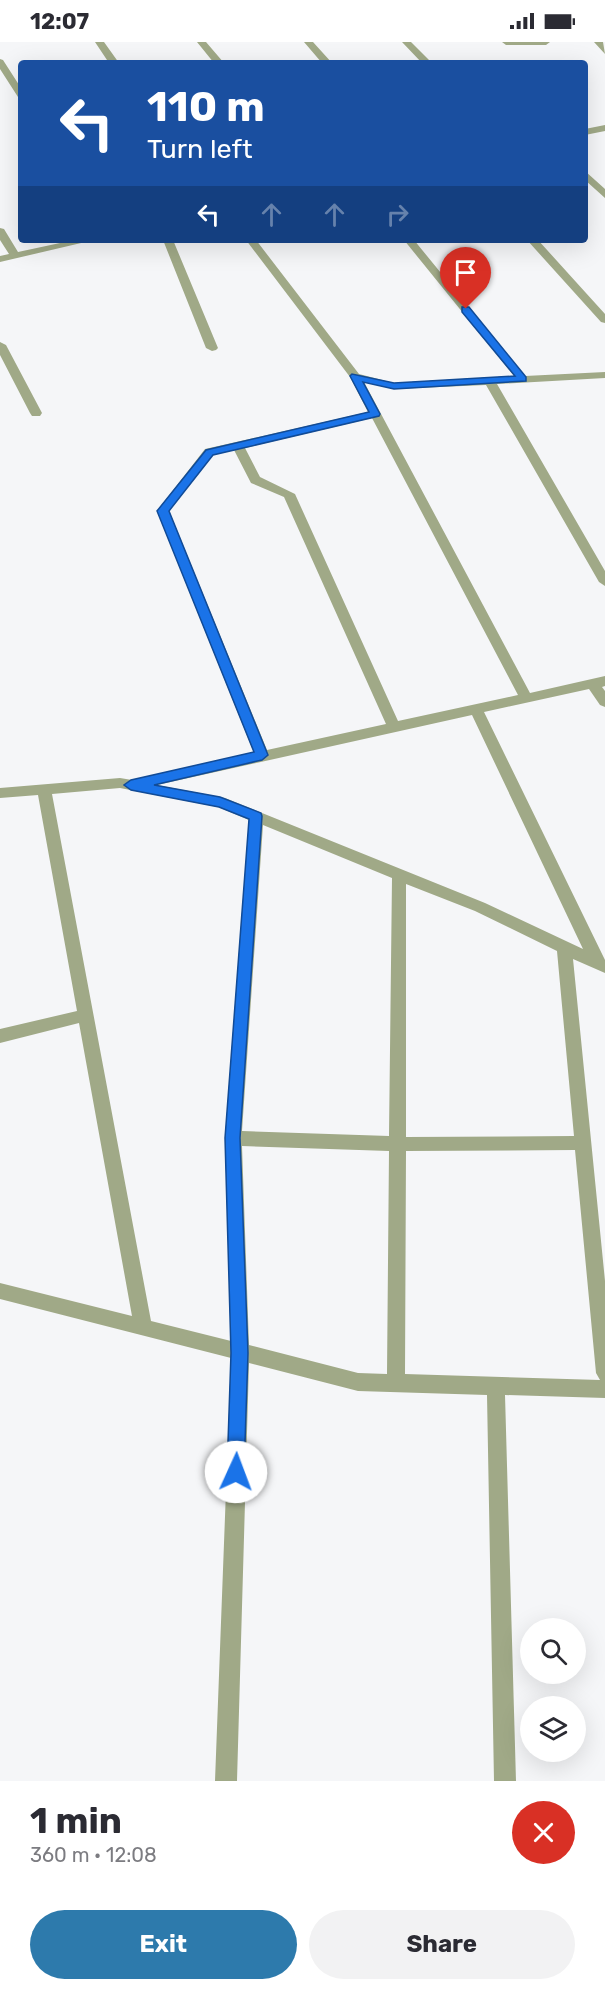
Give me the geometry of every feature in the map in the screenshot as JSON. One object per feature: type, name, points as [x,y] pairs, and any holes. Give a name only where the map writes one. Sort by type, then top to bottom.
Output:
[{"type":"street","points":[[99,42],[112,60]]},
{"type":"street","points":[[201,42],[216,60]]},
{"type":"street","points":[[308,42],[324,60]]},
{"type":"street","points":[[406,42],[424,60]]},
{"type":"street","points":[[506,42],[546,42]]},
{"type":"street","points":[[597,42],[605,51]]},
{"type":"street","points":[[0,62],[18,90]]},
{"type":"street","points":[[588,131],[605,128]]},
{"type":"street","points":[[588,177],[605,195]]},
{"type":"street","points":[[0,231],[15,256]]},
{"type":"street","points":[[0,259],[75,243]]},
{"type":"street","points":[[169,243],[212,348]]},
{"type":"street","points":[[253,243],[355,376],[526,698]]},
{"type":"street","points":[[411,243],[522,379]]},
{"type":"street","points":[[535,243],[605,320]]},
{"type":"street","points":[[0,345],[36,413]]},
{"type":"street","points":[[355,376],[394,386],[605,375]]},
{"type":"street","points":[[490,381],[605,582]]},
{"type":"street","points":[[262,755],[163,511],[209,452],[375,414]]},
{"type":"street","points":[[238,446],[255,480],[289,494],[394,727]]},
{"type":"street","points":[[0,793],[131,785],[599,683],[605,702]]},
{"type":"street","points":[[476,709],[600,964]]},
{"type":"street","points":[[131,785],[220,802],[480,907],[600,964]]},
{"type":"street","points":[[44,789],[143,1326]]},
{"type":"street","points":[[226,1781],[240,1353],[232,1138],[256,816]]},
{"type":"street","points":[[396,1383],[399,875]]},
{"type":"street","points":[[564,946],[605,1373]]},
{"type":"street","points":[[0,1036],[86,1015]]},
{"type":"street","points":[[232,1138],[397,1144],[583,1143]]},
{"type":"street","points":[[0,1291],[358,1382],[605,1389]]},
{"type":"street","points":[[496,1386],[505,1781]]},
{"type":"route","points":[[236,1472],[240,1353],[232,1138],[256,816],[220,802],[131,785],[262,755],[163,511],[209,452],[375,414],[355,376],[394,386],[522,379],[466,309]]}]
